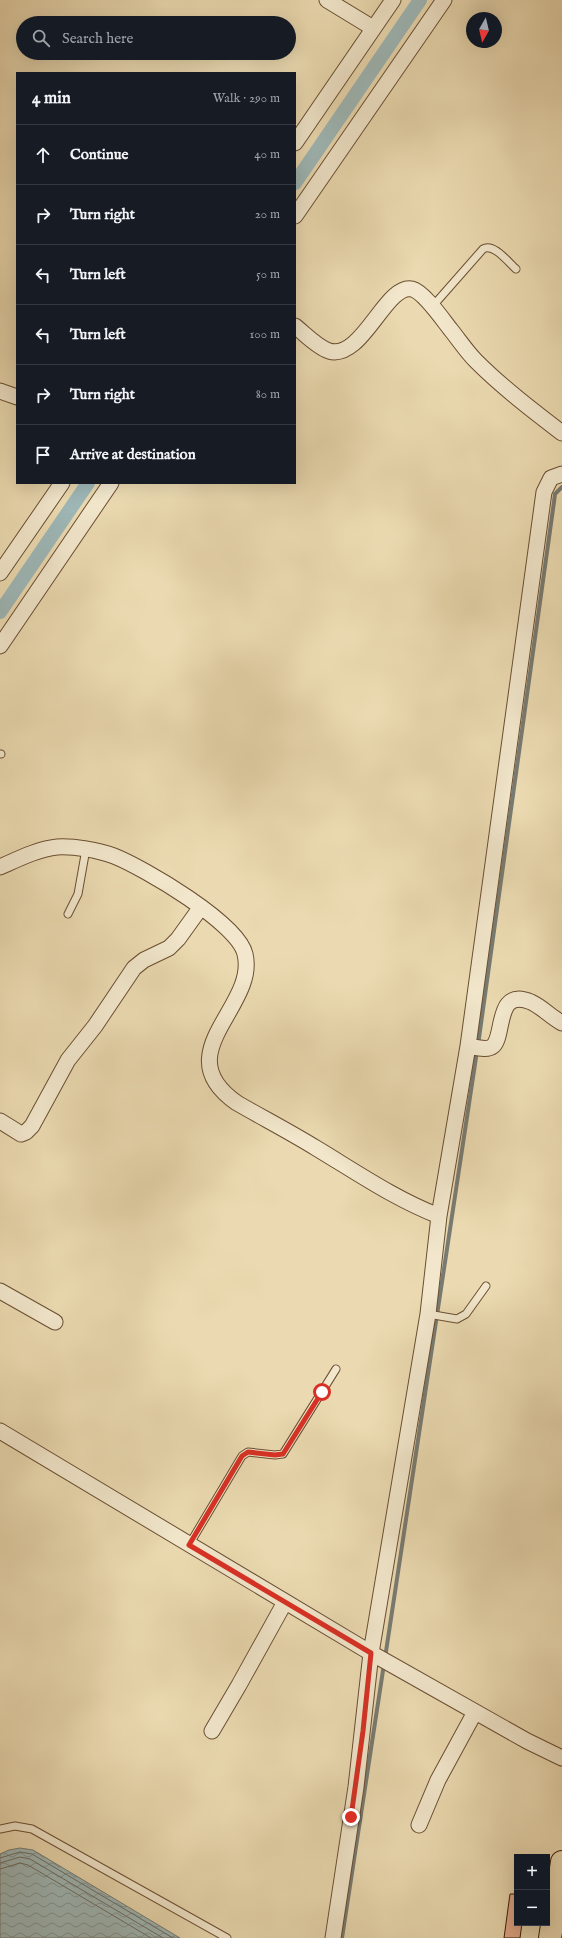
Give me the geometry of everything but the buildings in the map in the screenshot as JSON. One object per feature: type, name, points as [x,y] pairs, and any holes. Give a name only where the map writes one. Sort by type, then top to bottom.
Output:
[{"type":"main road","points":[[550,1938],[562,1867]]},
{"type":"street","points":[[327,0],[374,28]]},
{"type":"street","points":[[296,142],[393,0]]},
{"type":"street","points":[[296,215],[444,0]]},
{"type":"street","points":[[296,327],[323,347],[338,352],[345,350],[356,342],[401,290],[413,289],[432,307],[475,360],[523,403],[562,432]]},
{"type":"street","points":[[0,391],[16,397]]},
{"type":"street","points":[[333,1938],[356,1787],[381,1659],[430,1315],[439,1216],[476,1047],[544,492],[550,478],[562,474]]},
{"type":"street","points":[[0,573],[61,484]]},
{"type":"street","points":[[0,646],[110,484]]},
{"type":"street","points":[[0,867],[32,854],[58,847],[86,849],[113,856],[143,870],[201,907],[226,927],[240,941],[246,955],[242,985],[214,1040],[210,1054],[210,1069],[214,1082],[224,1094],[237,1103],[316,1148],[380,1187],[422,1209],[439,1216]]},
{"type":"street","points":[[0,1121],[21,1134],[26,1132],[32,1126],[68,1060],[83,1039],[95,1026],[134,968],[144,960],[169,948],[178,939],[201,907]]},
{"type":"street","points":[[476,1047],[492,1047],[495,1043],[503,1013],[507,1006],[513,1001],[525,1000],[532,1002],[562,1023]]},
{"type":"street","points":[[0,1291],[55,1322]]},
{"type":"street","points":[[0,1431],[381,1659],[527,1741],[562,1758]]},
{"type":"street","points":[[212,1731],[285,1602]]},
{"type":"street","points":[[419,1825],[438,1780],[475,1712]]},
{"type":"lane","points":[[432,307],[483,249],[487,247],[493,248],[516,269]]},
{"type":"lane","points":[[68,914],[78,894],[86,849]]},
{"type":"lane","points":[[430,1315],[458,1319],[466,1314],[486,1286]]},
{"type":"lane","points":[[189,1545],[242,1456],[248,1452],[275,1455],[283,1454],[336,1369]]},
{"type":"lane","points":[[0,1829],[15,1826],[32,1829],[227,1938]]},
{"type":"water","points":[[20,1848],[33,1850],[180,1938],[0,1938],[0,1854],[9,1850]]},
{"type":"waterway","points":[[296,182],[420,0]]},
{"type":"waterway","points":[[0,612],[87,484]]},
{"type":"waterway","points":[[478,1045],[555,494],[562,487]]},
{"type":"waterway","points":[[385,1658],[477,1051]]},
{"type":"waterway","points":[[342,1938],[384,1664]]},
{"type":"route","points":[[322,1392],[283,1454],[275,1455],[248,1452],[242,1456],[189,1545],[371,1653],[363,1731],[351,1817]]}]
